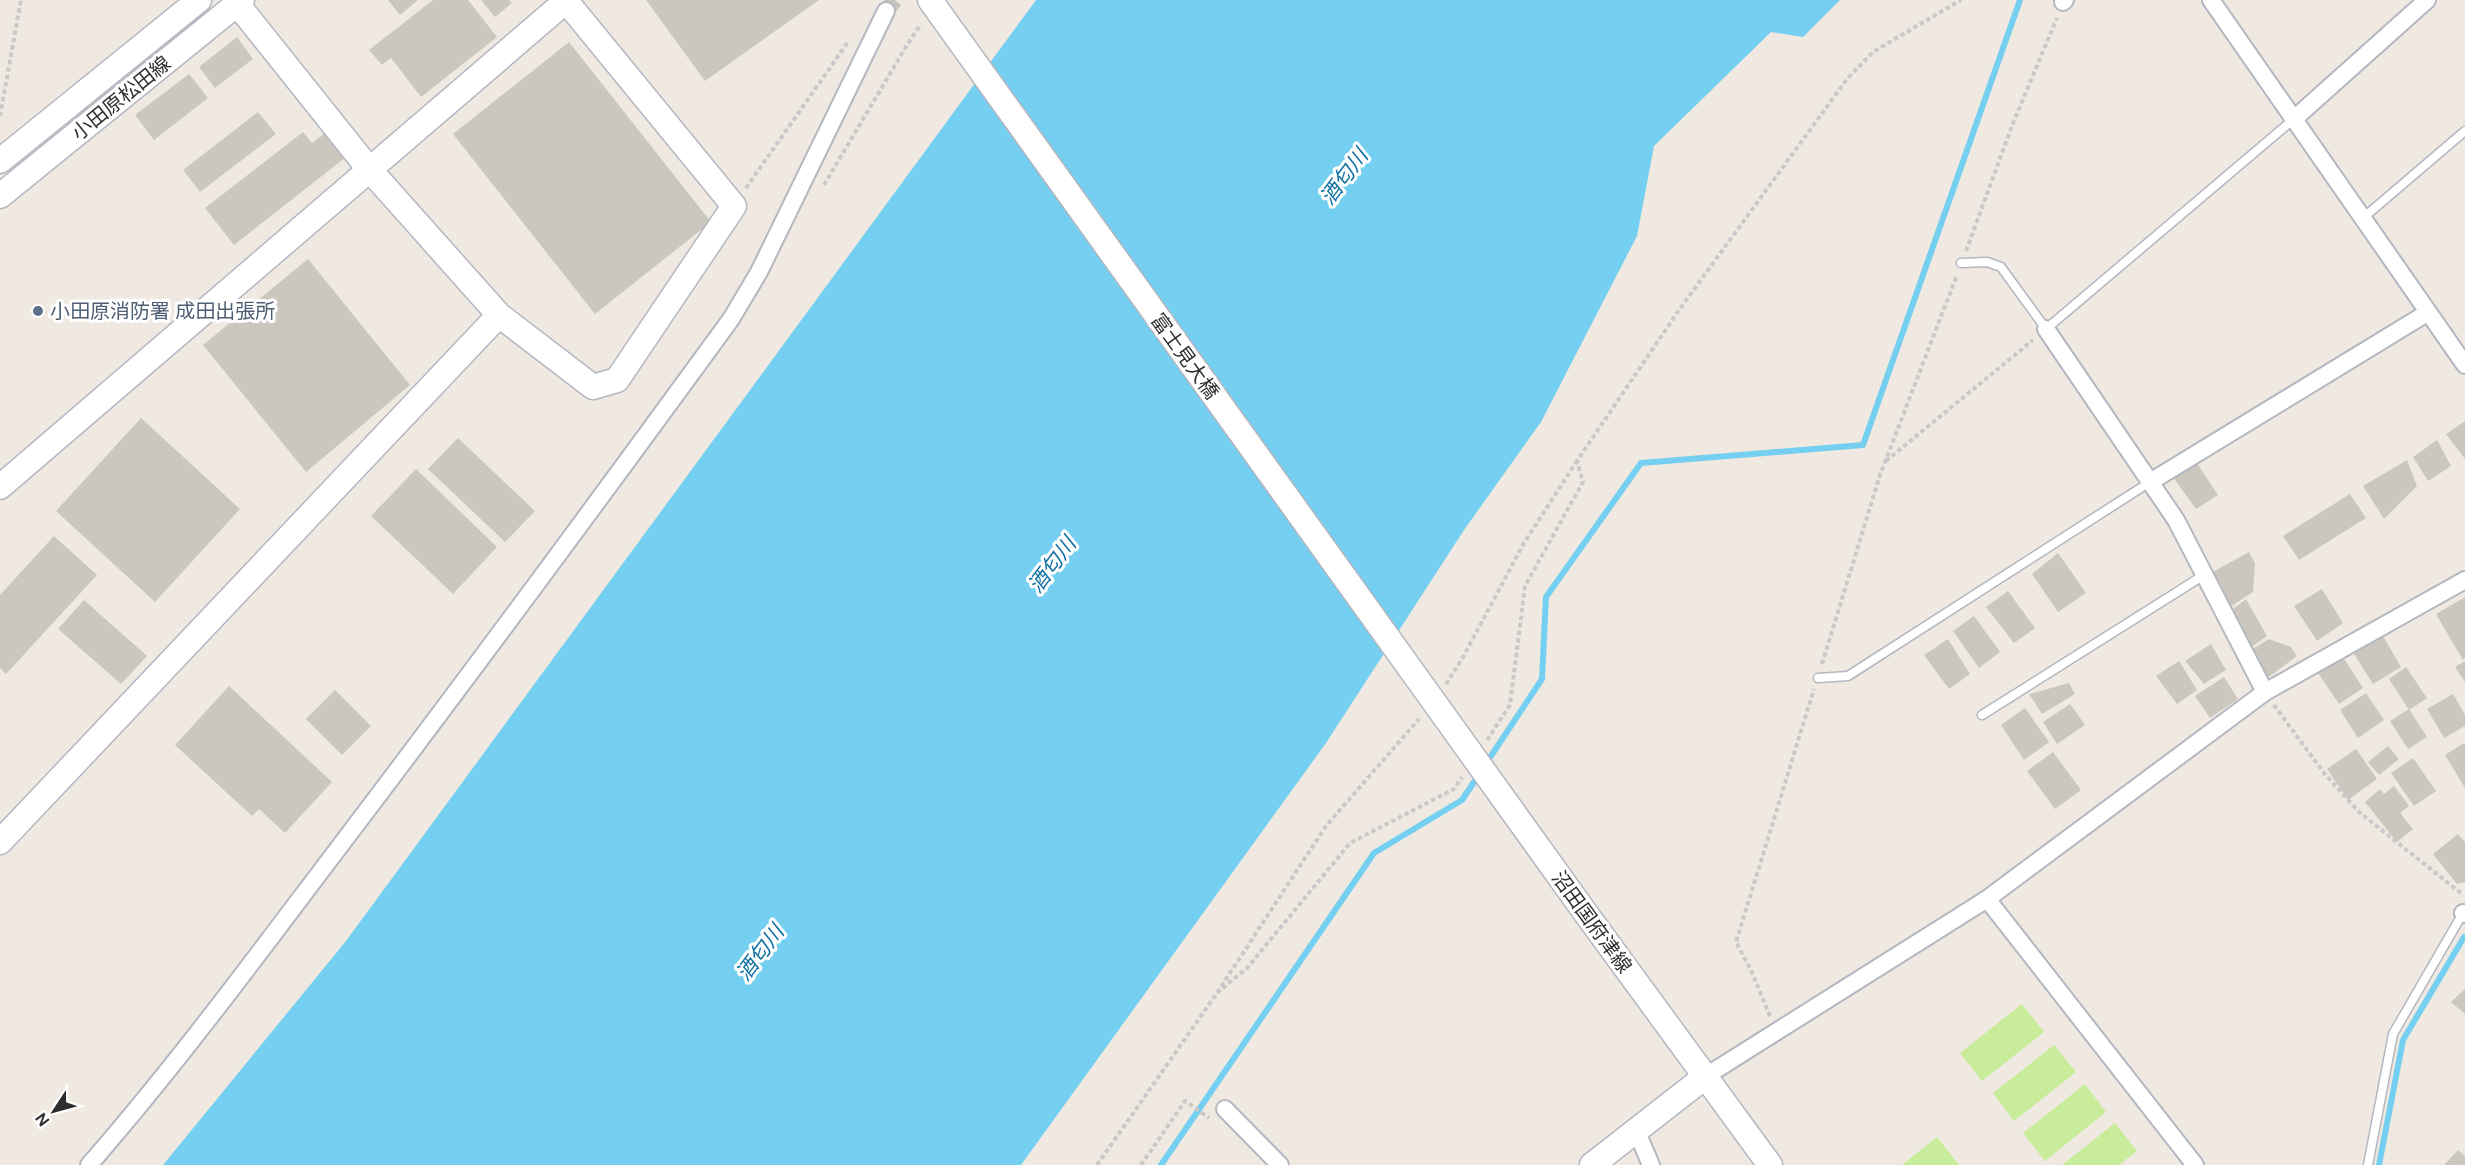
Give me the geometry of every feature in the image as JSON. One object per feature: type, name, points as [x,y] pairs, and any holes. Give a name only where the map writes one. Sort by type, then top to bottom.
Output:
[{"type":"street","name":"小田原松田線","points":[[0,161],[199,0]]},
{"type":"street","points":[[2211,0],[2465,365]]},
{"type":"street","name":"小田原松田線","points":[[0,196],[238,1]]},
{"type":"street","points":[[0,487],[369,169],[566,1],[734,206],[617,380],[592,387],[499,315],[369,169],[238,1]]},
{"type":"street","name":"富士見大橋","points":[[929,3],[1416,677]]},
{"type":"street","points":[[2294,119],[2415,4]]},
{"type":"street","points":[[89,1165],[129,1119],[516,614],[731,319],[759,272],[886,11]]},
{"type":"street","points":[[2150,482],[2427,313]]},
{"type":"street","points":[[0,842],[499,315]]},
{"type":"street","points":[[2046,329],[2176,520],[2265,692]]},
{"type":"street","points":[[1592,1165],[1706,1076],[1987,899],[2265,692],[2465,580]]},
{"type":"street","name":"沼田国府津線","points":[[1416,677],[1770,1165]]},
{"type":"street","points":[[1987,899],[2196,1165]]},
{"type":"street","points":[[1225,1109],[1280,1165]]},
{"type":"street","points":[[1636,1130],[1651,1165]]},
{"type":"lane","points":[[1961,263],[1987,262],[2001,267],[2046,329],[2294,119]]},
{"type":"lane","points":[[2362,218],[2465,131]]},
{"type":"lane","points":[[1818,678],[1848,676],[2150,482]]},
{"type":"lane","points":[[1982,715],[2205,575]]},
{"type":"lane","points":[[2368,1165],[2394,1034],[2464,908]]},
{"type":"path","points":[[0,116],[21,0]]},
{"type":"path","points":[[1097,1165],[1217,993],[1326,826],[1434,702],[1462,659],[1524,543],[1577,461],[1679,310],[1846,79],[1873,52],[1961,0]]},
{"type":"path","points":[[1776,1030],[1751,970],[1736,942],[1886,461],[2013,123],[2064,1]]},
{"type":"path","points":[[823,186],[907,45],[929,3]]},
{"type":"path","points":[[734,206],[855,32]]},
{"type":"path","points":[[1886,461],[2046,329]]},
{"type":"path","points":[[1217,993],[1248,967],[1350,843],[1454,789],[1474,755],[1510,705],[1526,586],[1583,482],[1577,461]]},
{"type":"path","points":[[2265,692],[2324,773],[2359,812],[2464,908]]},
{"type":"path","points":[[1141,1165],[1185,1101],[1212,1120]]},
{"type":"green space","points":[[2022,1004],[2044,1032],[1982,1081],[1960,1053]]},
{"type":"green space","points":[[2054,1045],[2076,1072],[2014,1121],[1993,1093]]},
{"type":"green space","points":[[2085,1084],[2106,1112],[2045,1161],[2023,1133]]},
{"type":"green space","points":[[2115,1123],[2137,1151],[2119,1165],[2062,1165]]},
{"type":"green space","points":[[1937,1137],[1959,1165],[1902,1165]]},
{"type":"water","name":"酒匂川","points":[[1036,0],[1840,0],[1803,37],[1771,32],[1654,146],[1637,236],[1541,422],[1464,530],[1326,743],[1021,1165],[163,1165],[346,941]]},
{"type":"building","points":[[388,0],[418,0],[400,15]]},
{"type":"building","points":[[433,0],[468,0],[497,37],[421,97],[391,58],[382,65],[369,50]]},
{"type":"building","points":[[481,0],[509,0],[512,3],[495,17]]},
{"type":"building","points":[[646,0],[819,0],[705,81]]},
{"type":"building","points":[[237,37],[253,59],[215,88],[199,67]]},
{"type":"building","points":[[569,42],[711,222],[595,314],[453,134]]},
{"type":"building","points":[[189,74],[208,98],[154,140],[135,115]]},
{"type":"building","points":[[258,112],[276,134],[200,192],[183,170]]},
{"type":"building","points":[[303,132],[312,143],[326,132],[346,157],[234,245],[205,208]]},
{"type":"building","points":[[308,259],[410,385],[306,472],[203,345]]},
{"type":"building","points":[[141,418],[240,509],[155,602],[56,511]]},
{"type":"building","points":[[2465,421],[2465,459],[2446,434]]},
{"type":"building","points":[[458,438],[535,511],[505,542],[428,469]]},
{"type":"building","points":[[2437,440],[2451,466],[2428,481],[2413,457]]},
{"type":"building","points":[[2193,457],[2218,495],[2196,509],[2170,473]]},
{"type":"building","points":[[2407,460],[2417,486],[2384,519],[2363,486]]},
{"type":"building","points":[[416,469],[497,547],[453,594],[371,516]]},
{"type":"building","points":[[2350,494],[2366,518],[2299,560],[2283,536]]},
{"type":"building","points":[[54,536],[97,575],[6,674],[0,668],[0,595]]},
{"type":"building","points":[[2249,552],[2255,563],[2253,592],[2230,607],[2211,573]]},
{"type":"building","points":[[2058,553],[2086,593],[2058,612],[2032,574]]},
{"type":"building","points":[[2322,589],[2343,623],[2317,641],[2294,606]]},
{"type":"building","points":[[2008,591],[2035,628],[2014,643],[1986,607]]},
{"type":"building","points":[[2465,597],[2465,658],[2463,660],[2436,614]]},
{"type":"building","points":[[2246,599],[2267,636],[2250,648],[2228,613]]},
{"type":"building","points":[[84,600],[147,656],[121,684],[58,629]]},
{"type":"building","points":[[1974,616],[2000,652],[1979,668],[1953,631]]},
{"type":"building","points":[[2383,636],[2401,667],[2373,684],[2354,654]]},
{"type":"building","points":[[1948,639],[1970,674],[1949,689],[1924,655]]},
{"type":"building","points":[[2269,639],[2291,647],[2297,656],[2266,679],[2248,652]]},
{"type":"building","points":[[2211,644],[2226,670],[2204,684],[2185,661]]},
{"type":"building","points":[[2341,654],[2363,688],[2339,704],[2316,670]]},
{"type":"building","points":[[2179,661],[2197,690],[2177,704],[2156,676]]},
{"type":"building","points":[[2465,661],[2465,682],[2455,667]]},
{"type":"building","points":[[2406,667],[2427,698],[2409,710],[2389,679]]},
{"type":"building","points":[[2224,677],[2238,699],[2210,718],[2195,696]]},
{"type":"building","points":[[2069,683],[2075,694],[2042,714],[2029,694]]},
{"type":"building","points":[[229,686],[332,782],[285,833],[259,809],[252,816],[175,745]]},
{"type":"building","points":[[335,690],[371,726],[342,755],[306,719]]},
{"type":"building","points":[[2366,693],[2384,720],[2358,738],[2340,710]]},
{"type":"building","points":[[2453,694],[2465,715],[2465,726],[2444,738],[2427,709]]},
{"type":"building","points":[[2070,704],[2085,725],[2057,744],[2043,722]]},
{"type":"building","points":[[2025,708],[2049,742],[2024,760],[2001,725]]},
{"type":"building","points":[[2409,709],[2427,737],[2408,749],[2390,721]]},
{"type":"building","points":[[2465,744],[2465,788],[2445,755]]},
{"type":"building","points":[[2388,746],[2399,759],[2379,775],[2368,762]]},
{"type":"building","points":[[2356,749],[2377,779],[2348,800],[2327,769]]},
{"type":"building","points":[[2053,752],[2081,790],[2055,809],[2027,771]]},
{"type":"building","points":[[2413,758],[2436,791],[2414,806],[2391,773]]},
{"type":"building","points":[[2394,786],[2409,806],[2400,813],[2413,829],[2397,842],[2365,802],[2380,789],[2384,794]]},
{"type":"building","points":[[2458,834],[2465,842],[2465,882],[2457,884],[2433,854]]},
{"type":"building","points":[[2465,989],[2465,1014],[2451,1002]]},
{"type":"building","points":[[2458,1150],[2465,1156],[2465,1165],[2444,1165]]},
{"type":"waterway","points":[[1485,765],[1542,679],[1546,597],[1641,463],[1863,445],[2020,0]]},
{"type":"waterway","points":[[1161,1165],[1374,853],[1462,800],[1480,773]]},
{"type":"waterway","points":[[2379,1165],[2403,1040],[2464,937]]},
{"type":"tunnel","points":[[886,11],[895,0]]},
{"type":"place","name":"小田原消防署 成田出張所","points":[[38,311]]}]
